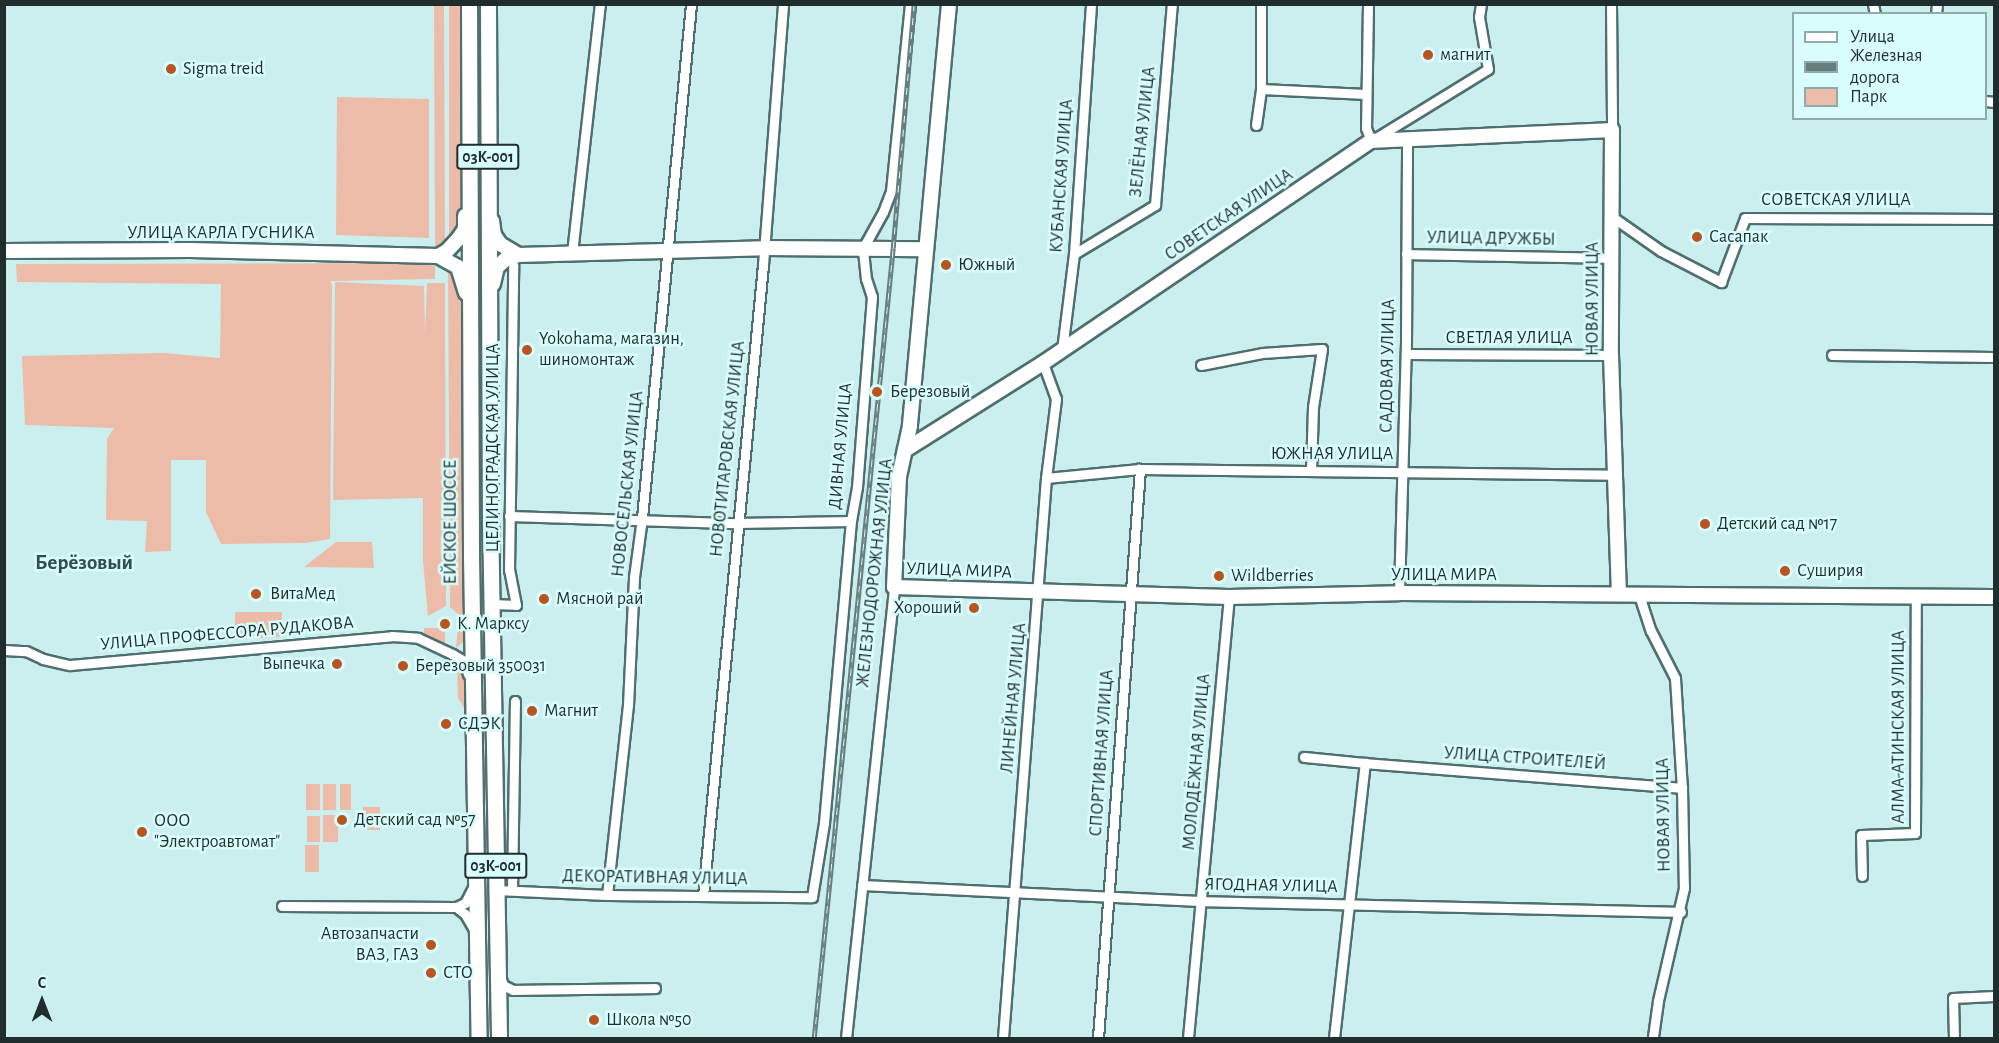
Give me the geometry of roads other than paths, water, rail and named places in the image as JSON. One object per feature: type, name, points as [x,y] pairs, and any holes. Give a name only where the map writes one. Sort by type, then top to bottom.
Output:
[{"type":"main road","name":"ЕЙСКОЕ ШОССЕ","points":[[469,4],[472,617],[479,1038]]},
{"type":"main road","name":"03К-001","points":[[488,4],[492,693],[504,890],[498,975],[499,1038]]},
{"type":"street","points":[[572,253],[600,4]]},
{"type":"street","name":"НОВОСЕЛЬСКАЯ УЛИЦА","points":[[607,895],[628,705],[634,577],[642,518],[691,4]]},
{"type":"street","name":"НОВОТИТАРОВСКАЯ УЛИЦА","points":[[703,896],[736,522],[764,248],[783,4]]},
{"type":"street","points":[[863,248],[883,212],[891,191],[910,4]]},
{"type":"street","name":"ЖЕЛЕЗНОДОРОЖНАЯ УЛИЦА","points":[[846,1038],[894,588],[899,477],[910,426],[949,4]]},
{"type":"street","name":"КУБАНСКАЯ УЛИЦА","points":[[1062,350],[1074,254],[1091,4]]},
{"type":"street","name":"ЗЕЛЁНАЯ УЛИЦА","points":[[1074,254],[1155,205],[1172,4]]},
{"type":"street","points":[[1256,125],[1261,89],[1261,4]]},
{"type":"street","points":[[1368,4],[1366,128],[1371,141]]},
{"type":"street","points":[[1371,141],[1488,69],[1479,17],[1480,4]]},
{"type":"street","name":"НОВАЯ УЛИЦА","points":[[1611,4],[1611,354],[1617,475],[1619,594]]},
{"type":"street","points":[[1261,89],[1366,94]]},
{"type":"street","points":[[1371,141],[1612,130]]},
{"type":"street","name":"САДОВАЯ УЛИЦА","points":[[1399,593],[1406,354],[1407,139]]},
{"type":"street","name":"СОВЕТСКАЯ УЛИЦА","points":[[905,450],[1043,363],[1371,141]]},
{"type":"street","points":[[469,184],[465,189],[465,229],[454,245],[438,256],[458,267],[469,299]]},
{"type":"street","points":[[489,216],[492,219],[494,235],[515,260]]},
{"type":"street","name":"СОВЕТСКАЯ УЛИЦА","points":[[1611,216],[1661,251],[1721,282],[1745,218],[1995,219]]},
{"type":"street","points":[[489,310],[492,305],[493,275],[497,267],[506,259],[515,260],[572,253],[764,248],[926,249]]},
{"type":"street","name":"ДИВНАЯ УЛИЦА","points":[[812,897],[824,823],[851,521],[857,488],[872,297],[866,279],[863,248]]},
{"type":"street","name":"УЛИЦА КАРЛА ГУСНИКА","points":[[4,250],[266,251],[438,256]]},
{"type":"street","name":"УЛИЦА ДРУЖБЫ","points":[[1406,254],[1612,258]]},
{"type":"street","name":"ЦЕЛИНОГРАДСКАЯ УЛИЦА","points":[[491,604],[516,605],[509,570],[515,260]]},
{"type":"street","points":[[1201,365],[1262,353],[1322,349],[1313,407],[1311,471]]},
{"type":"street","name":"СВЕТЛАЯ УЛИЦА","points":[[1406,354],[1611,354]]},
{"type":"street","points":[[1832,356],[1995,357]]},
{"type":"street","name":"ЛИНЕЙНАЯ УЛИЦА","points":[[1003,1038],[1013,893],[1040,592],[1046,478],[1056,399],[1043,363]]},
{"type":"street","name":"ЮЖНАЯ УЛИЦА","points":[[1046,478],[1140,470],[1402,470],[1617,475]]},
{"type":"street","name":"СПОРТИВНАЯ УЛИЦА","points":[[1098,1038],[1140,470]]},
{"type":"street","points":[[509,516],[736,522],[851,521]]},
{"type":"street","name":"УЛИЦА МИРА","points":[[894,588],[1229,597],[1399,593],[1995,597]]},
{"type":"street","name":"НОВАЯ УЛИЦА","points":[[1639,595],[1651,631],[1675,678],[1682,788],[1684,888],[1658,1001],[1653,1038]]},
{"type":"street","name":"МОЛОДЁЖНАЯ УЛИЦА","points":[[1188,1038],[1229,597]]},
{"type":"street","name":"АЛМА-АТИНСКАЯ УЛИЦА","points":[[1862,876],[1861,835],[1916,833],[1916,598]]},
{"type":"street","points":[[472,617],[467,624],[467,645],[452,654],[468,666],[468,679],[473,682]]},
{"type":"street","name":"УЛИЦА ПРОФЕССОРА РУДАКОВА","points":[[4,650],[26,651],[43,659],[70,665],[392,636],[418,638],[452,654]]},
{"type":"street","points":[[504,890],[515,700]]},
{"type":"street","name":"УЛИЦА СТРОИТЕЛЕЙ","points":[[1304,758],[1682,788]]},
{"type":"street","points":[[1334,1038],[1347,903],[1365,763]]},
{"type":"street","points":[[456,908],[471,894],[477,880]]},
{"type":"street","name":"ЯГОДНАЯ УЛИЦА","points":[[862,885],[1200,902],[1347,903],[1680,912]]},
{"type":"street","name":"ДЕКОРАТИВНАЯ УЛИЦА","points":[[504,890],[607,895],[812,897]]},
{"type":"street","points":[[282,906],[456,908],[465,914],[478,938]]},
{"type":"street","points":[[498,975],[503,985],[513,990]]},
{"type":"street","points":[[498,1004],[502,1003],[508,990],[655,988]]},
{"type":"street","points":[[1954,1038],[1953,998],[1995,996]]},
{"type":"railway","points":[[814,1038],[893,248],[914,4]]},
{"type":"place","name":"магнит","points":[[1428,55]]},
{"type":"place","name":"Sigma treid","points":[[171,69]]},
{"type":"place","name":"Сасапак","points":[[1697,237]]},
{"type":"place","name":"Южный","points":[[946,265]]},
{"type":"place","name":"Yokohama, магазин, шиномонтаж","points":[[527,350]]},
{"type":"place","name":"Березовый","points":[[877,392]]},
{"type":"place","name":"Детский сад №17","points":[[1705,524]]},
{"type":"place","name":"Суширия","points":[[1785,571]]},
{"type":"place","name":"Wildberries","points":[[1219,576]]},
{"type":"place","name":"ВитаMед","points":[[256,594]]},
{"type":"place","name":"Мясной рай","points":[[544,599]]},
{"type":"place","name":"Хороший","points":[[974,608]]},
{"type":"place","name":"К. Марксу","points":[[445,624]]},
{"type":"place","name":"Выпечка","points":[[337,664]]},
{"type":"place","name":"Березовый 350031","points":[[403,666]]},
{"type":"place","name":"Магнит","points":[[532,711]]},
{"type":"place","name":"СДЭК","points":[[446,724]]},
{"type":"place","name":"Детский сад №57","points":[[342,820]]},
{"type":"place","name":"ООО \"Электроавтомат\"","points":[[142,832]]},
{"type":"place","name":"Автозапчасти ВАЗ, ГАЗ","points":[[431,945]]},
{"type":"place","name":"СТО","points":[[431,973]]},
{"type":"place","name":"Школа №50","points":[[594,1020]]},
{"type":"district","name":"Берёзовый","points":[[84,563]]}]
